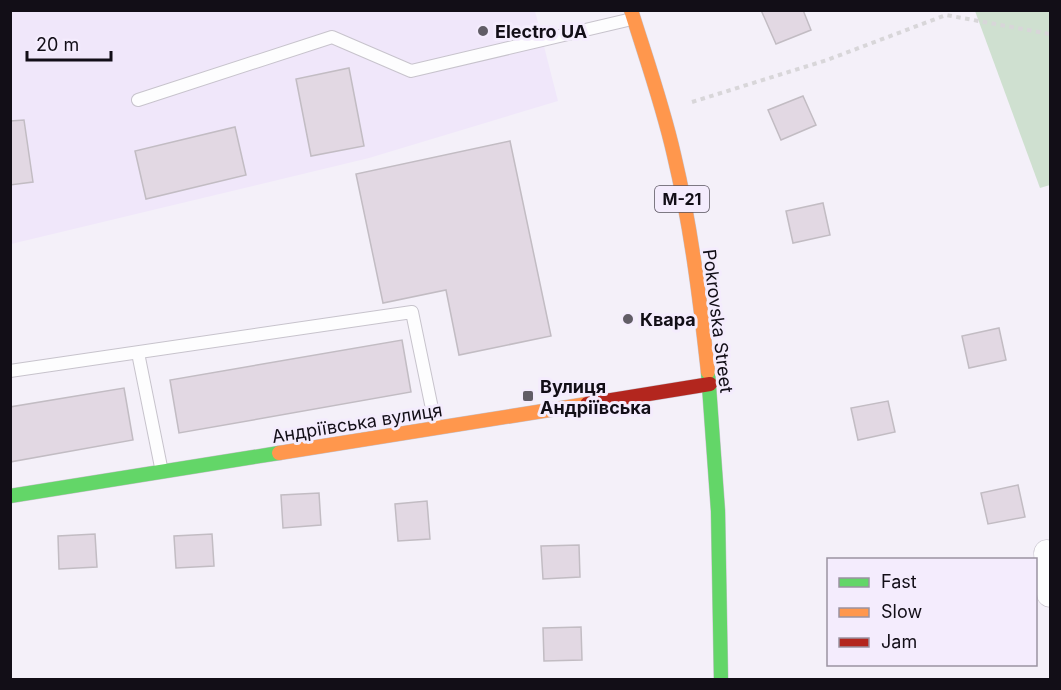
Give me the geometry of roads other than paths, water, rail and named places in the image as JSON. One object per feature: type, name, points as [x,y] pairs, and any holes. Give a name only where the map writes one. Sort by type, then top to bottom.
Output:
[{"type":"main road","name":"Pokrovska Street","points":[[632,14],[672,142],[697,278],[710,384],[721,567],[721,680]]},
{"type":"main road","name":"Андріївська вулиця","points":[[10,496],[710,384]]},
{"type":"street","points":[[1047,553],[1050,594]]},
{"type":"lane","points":[[138,100],[332,37],[411,71],[632,14]]},
{"type":"lane","points":[[10,371],[412,312],[436,429]]},
{"type":"lane","points":[[138,352],[162,472]]},
{"type":"place","name":"Electro UA","points":[[483,31]]},
{"type":"place","name":"Квара","points":[[628,319]]},
{"type":"place","name":"Вулиця Андріївська","points":[[528,396]]}]
